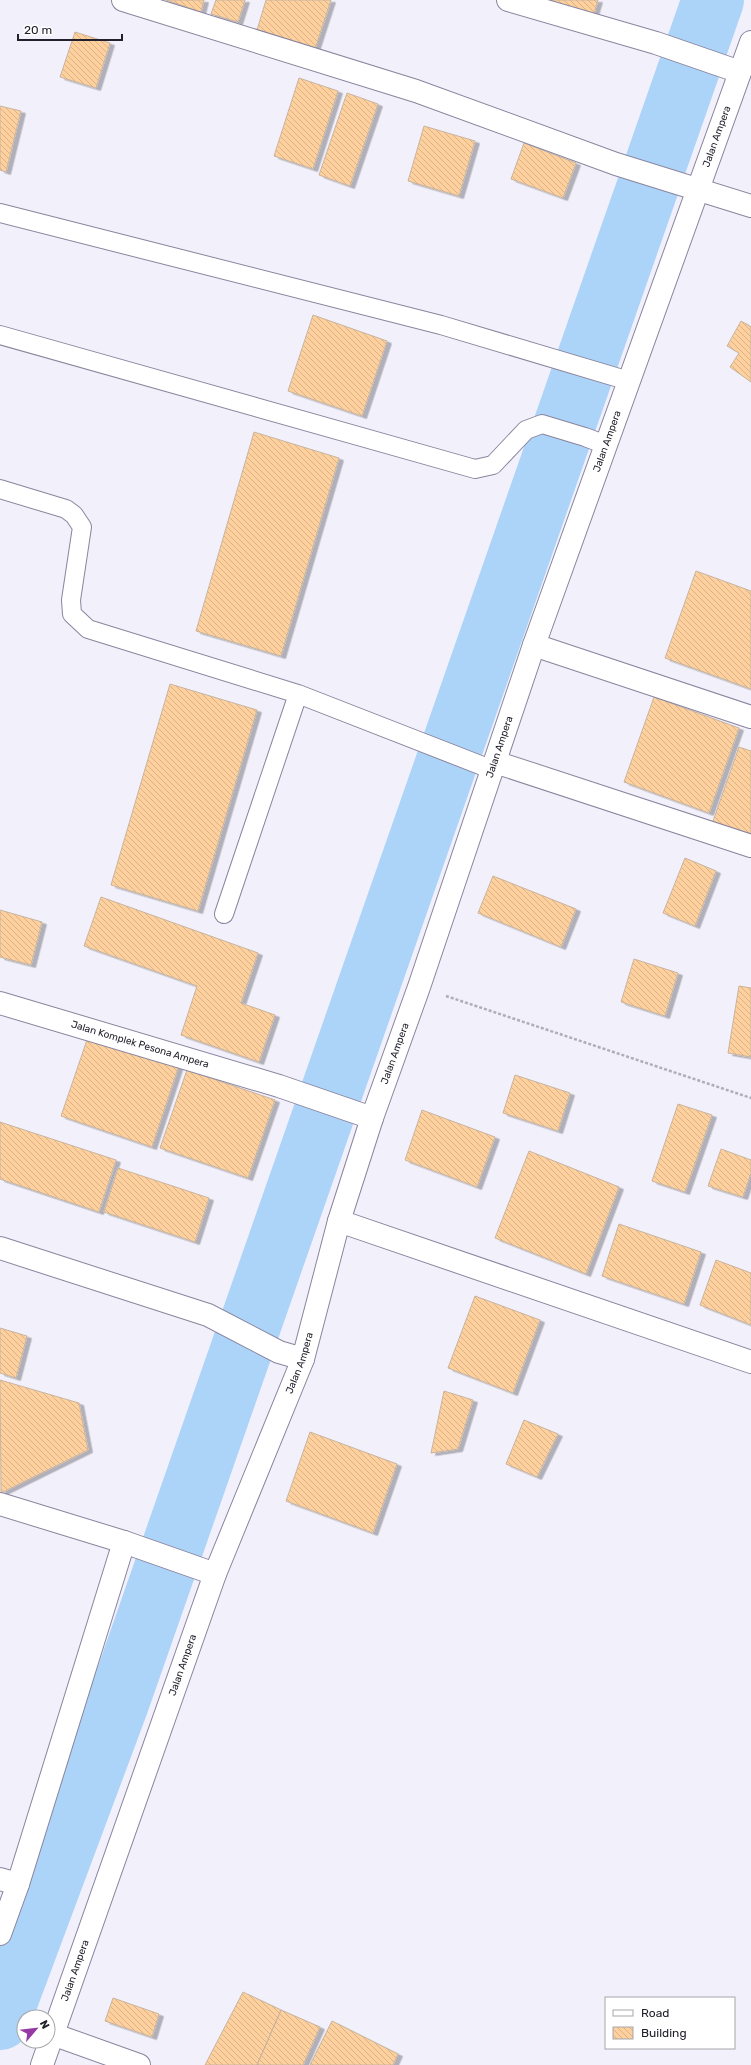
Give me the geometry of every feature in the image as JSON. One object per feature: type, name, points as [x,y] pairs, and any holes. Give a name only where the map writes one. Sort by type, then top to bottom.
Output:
[{"type":"street","points":[[123,0],[416,91],[616,164],[751,206]]},
{"type":"street","points":[[508,0],[656,43],[740,72]]},
{"type":"street","name":"Jalan Ampera","points":[[56,2023],[215,1574],[303,1359],[339,1221],[372,1118],[419,987],[491,766],[606,445],[619,378],[690,186],[740,72],[751,42]]},
{"type":"street","points":[[534,644],[751,717]]},
{"type":"street","points":[[491,766],[751,846]]},
{"type":"street","name":"Jalan Komplek Pesona Ampera","points":[[0,1003],[279,1086],[372,1118]]},
{"type":"street","points":[[339,1221],[751,1362]]},
{"type":"street","points":[[0,1248],[220,1320],[279,1352],[303,1359]]},
{"type":"street","points":[[0,1504],[124,1542],[215,1574]]},
{"type":"street","points":[[0,1934],[9,1882],[124,1542]]},
{"type":"street","points":[[56,2035],[139,2065]]},
{"type":"street","name":"Jalan Ampera","points":[[42,2065],[47,2049]]},
{"type":"lane","points":[[0,213],[441,325],[619,378]]},
{"type":"lane","points":[[0,335],[475,469],[493,465],[526,430],[542,424],[606,445]]},
{"type":"lane","points":[[0,489],[66,510],[74,515],[82,527],[70,600],[72,614],[88,629],[298,694],[491,766]]},
{"type":"lane","points":[[224,914],[298,694]]},
{"type":"path","points":[[419,987],[751,1098]]},
{"type":"building","points":[[166,0],[204,0],[201,12]]},
{"type":"building","points":[[216,0],[245,0],[238,22],[211,14]]},
{"type":"building","points":[[266,0],[331,0],[315,49],[257,30]]},
{"type":"building","points":[[540,0],[598,0],[593,17]]},
{"type":"building","points":[[75,32],[110,43],[96,88],[60,77]]},
{"type":"building","points":[[299,78],[338,91],[313,169],[274,156]]},
{"type":"building","points":[[347,93],[378,104],[350,186],[319,175]]},
{"type":"building","points":[[0,106],[21,111],[6,172],[0,170]]},
{"type":"building","points":[[424,126],[475,141],[459,196],[408,181]]},
{"type":"building","points":[[524,143],[576,163],[563,198],[511,179]]},
{"type":"building","points":[[313,315],[387,341],[362,416],[288,391]]},
{"type":"building","points":[[741,321],[751,327],[751,382],[730,367],[739,353],[727,346]]},
{"type":"building","points":[[254,432],[339,458],[281,656],[196,631]]},
{"type":"building","points":[[696,571],[751,591],[751,689],[665,658]]},
{"type":"building","points":[[170,684],[257,710],[198,911],[111,885]]},
{"type":"building","points":[[654,697],[739,728],[709,813],[624,782]]},
{"type":"building","points":[[739,747],[751,751],[751,838],[712,824]]},
{"type":"building","points":[[685,858],[716,871],[695,926],[663,913]]},
{"type":"building","points":[[493,876],[576,909],[561,947],[478,913]]},
{"type":"building","points":[[101,897],[258,953],[241,1003],[275,1015],[259,1062],[181,1035],[197,986],[84,946]]},
{"type":"building","points":[[0,910],[42,922],[31,965],[0,957]]},
{"type":"building","points":[[634,959],[678,973],[665,1016],[621,1002]]},
{"type":"building","points":[[739,986],[751,988],[751,1057],[728,1053]]},
{"type":"building","points":[[89,1034],[179,1065],[152,1147],[61,1116]]},
{"type":"building","points":[[187,1070],[275,1100],[248,1178],[160,1148]]},
{"type":"building","points":[[515,1075],[570,1093],[558,1131],[503,1113]]},
{"type":"building","points":[[678,1104],[712,1115],[685,1192],[652,1181]]},
{"type":"building","points":[[422,1110],[495,1137],[477,1187],[405,1160]]},
{"type":"building","points":[[0,1122],[116,1160],[99,1212],[0,1179]]},
{"type":"building","points":[[721,1149],[751,1160],[751,1173],[743,1197],[708,1186]]},
{"type":"building","points":[[529,1151],[619,1187],[586,1274],[495,1238]]},
{"type":"building","points":[[118,1168],[209,1198],[195,1242],[104,1212]]},
{"type":"building","points":[[619,1224],[701,1252],[684,1304],[602,1276]]},
{"type":"building","points":[[716,1260],[751,1273],[751,1325],[700,1305]]},
{"type":"building","points":[[475,1296],[540,1320],[513,1393],[448,1368]]},
{"type":"building","points":[[0,1328],[27,1336],[16,1378],[0,1373]]},
{"type":"building","points":[[0,1380],[79,1403],[88,1450],[1,1493]]},
{"type":"building","points":[[444,1391],[473,1400],[458,1449],[431,1453]]},
{"type":"building","points":[[524,1420],[558,1434],[537,1477],[506,1464]]},
{"type":"building","points":[[310,1432],[397,1464],[373,1533],[286,1501]]},
{"type":"building","points":[[243,1992],[281,2010],[257,2065],[205,2065]]},
{"type":"building","points":[[113,1998],[159,2014],[152,2037],[105,2021]]},
{"type":"building","points":[[281,2010],[320,2027],[303,2065],[257,2065]]},
{"type":"building","points":[[332,2021],[398,2054],[393,2065],[310,2065]]},
{"type":"waterway","points":[[0,2019],[118,1703],[713,0]]}]
